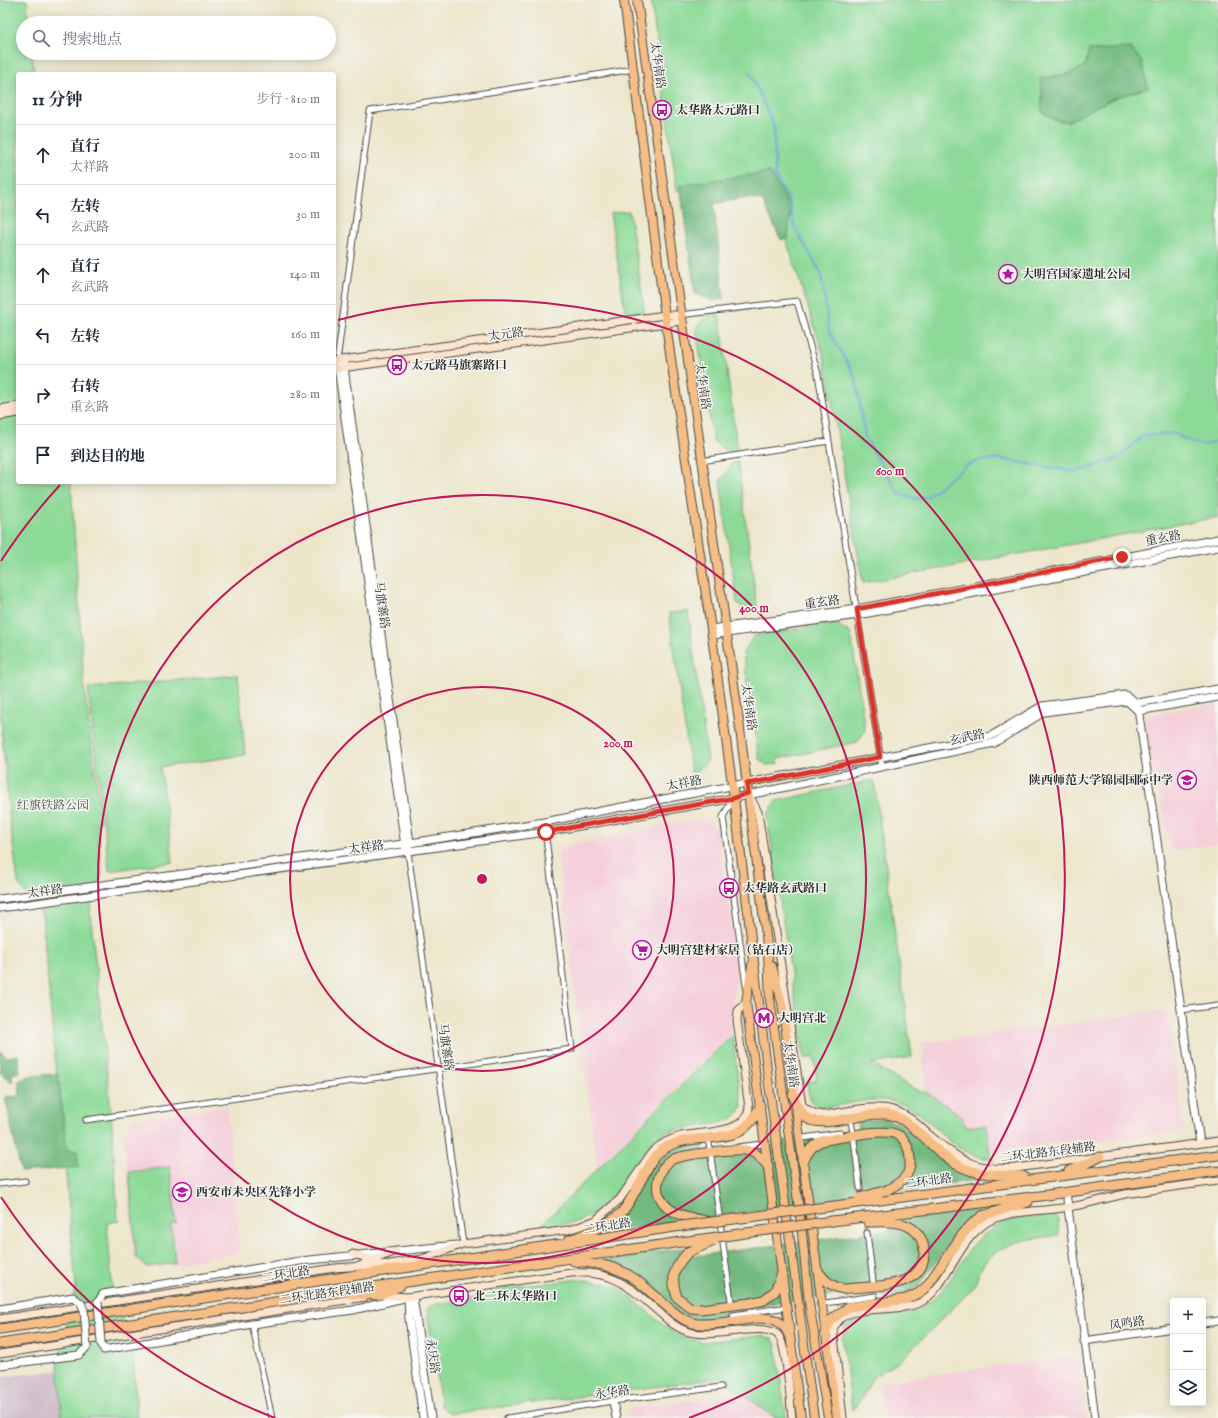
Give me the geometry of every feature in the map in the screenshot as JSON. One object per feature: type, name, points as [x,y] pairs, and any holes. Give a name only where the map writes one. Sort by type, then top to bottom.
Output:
[{"type":"highway","points":[[793,1095],[800,1110],[808,1118],[818,1122],[874,1115],[890,1115],[902,1120],[948,1159],[963,1167],[984,1175],[1046,1177]]},
{"type":"highway","points":[[554,1246],[599,1228],[621,1213],[660,1151],[675,1143],[732,1136],[746,1129],[756,1116],[760,1106]]},
{"type":"highway","points":[[802,1163],[809,1150],[817,1143],[826,1140],[886,1132],[899,1135],[905,1142],[910,1154],[910,1172],[904,1181],[887,1190],[830,1207]]},
{"type":"highway","points":[[716,1223],[668,1210],[662,1202],[658,1192],[658,1181],[662,1169],[670,1160],[742,1149],[758,1156],[768,1166]]},
{"type":"highway","name":"二环北路","points":[[0,1329],[681,1226],[716,1223],[1046,1177],[1218,1155]]},
{"type":"highway","points":[[1058,1176],[1100,1157]]},
{"type":"highway","points":[[0,1344],[411,1281],[727,1235],[1062,1193],[1218,1171]]},
{"type":"highway","points":[[825,1334],[831,1320],[849,1307],[906,1299],[919,1293],[927,1286],[962,1235],[982,1216],[1062,1193]]},
{"type":"highway","points":[[818,1271],[826,1281],[834,1286],[843,1288],[900,1282],[918,1272],[923,1264],[925,1251],[921,1241],[913,1229],[892,1222],[832,1221]]},
{"type":"highway","points":[[727,1235],[688,1252],[674,1270],[673,1278],[677,1298],[691,1308],[764,1300],[775,1291],[781,1276]]},
{"type":"highway","points":[[390,1264],[408,1267],[422,1259]]},
{"type":"highway","points":[[563,1259],[601,1264],[621,1271],[635,1279],[682,1318],[692,1323],[718,1324],[771,1318],[780,1323],[789,1335]]},
{"type":"highway","points":[[333,1293],[378,1295],[411,1281]]},
{"type":"main road","name":"太华南路","points":[[624,0],[665,319],[712,632],[754,954],[769,1085],[814,1418]]},
{"type":"main road","name":"太华南路","points":[[637,0],[747,784],[768,952],[770,999],[800,1216],[809,1303],[828,1418]]},
{"type":"main road","name":"太元路","points":[[338,365],[681,318]]},
{"type":"main road","points":[[0,409],[16,406]]},
{"type":"main road","points":[[0,416],[16,413]]},
{"type":"main road","name":"二环北路东段辅路","points":[[748,793],[758,812],[802,1105],[816,1114],[850,1113],[875,1108],[896,1111],[913,1120],[956,1157],[979,1167],[1003,1170],[1218,1141]]},
{"type":"main road","points":[[768,952],[782,1003],[837,1418]]},
{"type":"main road","points":[[754,954],[747,998],[781,1276],[801,1418]]},
{"type":"main road","name":"二环北路东段辅路","points":[[0,1319],[335,1268],[390,1264],[422,1259],[463,1244],[568,1230],[596,1220],[620,1200],[652,1152],[659,1146],[670,1139],[682,1136],[708,1133],[739,1126],[749,1115],[737,1020],[738,1011],[747,998]]},
{"type":"main road","points":[[843,1418],[833,1328],[841,1318],[856,1312],[913,1306],[924,1300],[944,1277],[958,1251],[970,1237],[986,1223],[1004,1216],[1068,1207],[1125,1194],[1218,1181]]},
{"type":"main road","points":[[358,1266],[396,1250]]},
{"type":"main road","points":[[353,1254],[390,1264]]},
{"type":"main road","name":"二环北路东段辅路","points":[[0,1354],[378,1295],[411,1297],[571,1273],[593,1273],[615,1278],[625,1284],[671,1323],[685,1331],[703,1335],[735,1329],[767,1329],[779,1336],[783,1343],[792,1418]]},
{"type":"street","points":[[338,365],[370,111],[634,69]]},
{"type":"street","points":[[681,318],[797,301],[818,374],[858,612],[882,767]]},
{"type":"street","name":"马旗寨路","points":[[338,365],[463,1244]]},
{"type":"street","points":[[701,461],[829,441]]},
{"type":"street","name":"重玄路","points":[[858,612],[1218,539]]},
{"type":"street","name":"重玄路","points":[[712,632],[858,612],[1218,548]]},
{"type":"street","points":[[1200,1143],[1137,703],[1218,689]]},
{"type":"street","name":"玄武路","points":[[732,784],[747,784],[991,736],[1042,706],[1125,695],[1137,703]]},
{"type":"street","points":[[1138,711],[1218,696]]},
{"type":"street","name":"玄武路","points":[[734,798],[748,793],[882,767],[994,743],[1044,712],[1127,701],[1138,711]]},
{"type":"street","name":"太祥路","points":[[0,899],[407,843],[544,822],[732,784]]},
{"type":"street","points":[[734,798],[723,817],[747,998]]},
{"type":"street","name":"太祥路","points":[[0,908],[546,832],[734,798]]},
{"type":"street","points":[[86,1120],[572,1049],[544,822]]},
{"type":"street","points":[[1180,1010],[1218,1005]]},
{"type":"street","points":[[803,1138],[853,1132],[851,1122]]},
{"type":"street","points":[[854,1140],[860,1188]]},
{"type":"street","points":[[709,1143],[731,1301]]},
{"type":"street","points":[[710,1153],[762,1144]]},
{"type":"street","points":[[0,1184],[25,1181]]},
{"type":"street","points":[[1062,1193],[1068,1207],[1095,1418]]},
{"type":"street","points":[[867,1234],[873,1281]]},
{"type":"street","points":[[411,1297],[353,1310],[252,1324],[104,1350],[101,1343],[98,1302],[103,1294],[300,1260],[463,1244]]},
{"type":"street","points":[[825,1303],[875,1298],[874,1290]]},
{"type":"street","points":[[0,1309],[72,1297],[81,1302],[84,1310],[87,1347],[80,1355],[0,1365]]},
{"type":"street","name":"永庆路","points":[[411,1297],[409,1318],[424,1418]]},
{"type":"street","name":"永庆路","points":[[411,1297],[431,1418]]},
{"type":"street","points":[[733,1314],[781,1308]]},
{"type":"street","points":[[1206,1323],[1218,1321]]},
{"type":"street","points":[[252,1324],[272,1418]]},
{"type":"street","name":"凤鸣路","points":[[1084,1340],[1170,1328]]},
{"type":"street","name":"永华路","points":[[507,1418],[613,1401],[721,1387]]},
{"type":"street","points":[[613,1401],[616,1418]]},
{"type":"shaded area","name":"陕西师范大学锦园国际中学","points":[[1218,703],[1218,844],[1171,851],[1142,716]]},
{"type":"shaded area","points":[[699,819],[710,823],[718,831],[738,966],[730,1022],[731,1034],[597,1167],[557,853],[566,846]]},
{"type":"shaded area","points":[[1164,1010],[1169,1018],[1184,1131],[1083,1143],[1081,1139],[990,1152],[986,1125],[964,1127],[962,1116],[926,1092],[922,1043]]},
{"type":"shaded area","name":"西安市未央区先锋小学","points":[[227,1106],[240,1252],[148,1269],[134,1258],[124,1133],[133,1119]]},
{"type":"shaded area","points":[[1077,1355],[1086,1418],[884,1418],[880,1382]]},
{"type":"shaded area","points":[[81,1368],[85,1418],[0,1418],[0,1377]]},
{"type":"shaded area","points":[[743,1394],[776,1418],[625,1418],[632,1408]]},
{"type":"green space","name":"红旗铁路公园","points":[[0,0],[27,0],[28,16],[16,16],[16,60],[33,60],[34,72],[16,72],[16,484],[71,484],[84,685],[101,821],[97,822],[102,873],[90,910],[111,1111],[118,1221],[107,1223],[112,1285],[133,1354],[137,1418],[62,1418],[58,1363],[76,1286],[42,915],[18,883],[9,814],[0,710]]},
{"type":"green space","name":"大明宫国家遗址公园","points":[[651,0],[1218,0],[1218,517],[863,583],[824,356],[767,181],[677,191]]},
{"type":"green space","points":[[1131,48],[1142,62],[1148,88],[1114,98],[1067,122],[1053,119],[1042,112],[1041,78],[1067,74],[1085,66],[1089,50]]},
{"type":"green space","points":[[770,172],[791,209],[788,238],[781,240],[762,200],[746,198],[714,204],[724,299],[713,301],[695,293],[680,185]]},
{"type":"green space","points":[[629,211],[645,314],[626,316],[610,213]]},
{"type":"green space","points":[[717,312],[717,316],[720,316],[737,448],[737,452],[730,453],[713,441],[696,327],[709,313]]},
{"type":"green space","points":[[738,462],[757,607],[757,611],[750,612],[737,603],[720,481],[733,463]]},
{"type":"green space","points":[[688,611],[708,761],[699,770],[691,772],[669,613]]},
{"type":"green space","points":[[836,623],[851,634],[865,731],[857,742],[777,759],[778,764],[767,765],[759,759],[743,653],[754,636]]},
{"type":"green space","points":[[238,675],[245,755],[160,767],[173,862],[109,871],[88,688]]},
{"type":"green space","points":[[874,780],[912,1057],[871,1064],[920,1092],[926,1092],[962,1116],[964,1127],[986,1125],[990,1154],[994,1160],[972,1154],[952,1143],[919,1113],[904,1105],[886,1100],[868,1100],[822,1108],[814,1104],[810,1098],[807,1082],[817,1080],[814,1058],[804,1058],[767,816],[776,801]]},
{"type":"green space","points":[[732,1035],[742,1106],[737,1114],[729,1120],[719,1123],[672,1130],[663,1134],[644,1152],[610,1200],[594,1214],[585,1219],[570,1223],[540,1226]]},
{"type":"green space","points":[[0,1051],[7,1057],[18,1055],[20,1072],[12,1074],[12,1082],[0,1072]]},
{"type":"green space","points":[[58,1074],[67,1150],[77,1151],[78,1167],[21,1172],[5,1097],[20,1096],[19,1081],[28,1076]]},
{"type":"green space","points":[[884,1119],[900,1124],[949,1165],[982,1179],[598,1233],[618,1213],[653,1166],[662,1156],[675,1147],[702,1142],[704,1152],[859,1131],[858,1121]]},
{"type":"green space","points":[[170,1167],[176,1223],[171,1224],[175,1263],[147,1267],[136,1257],[129,1172]]},
{"type":"green space","points":[[986,1207],[962,1226],[918,1287],[900,1295],[882,1297],[881,1289],[726,1310],[727,1318],[703,1322],[681,1315],[600,1260],[684,1248],[695,1256],[898,1229],[901,1218]]},
{"type":"green space","points":[[1052,1213],[1058,1219],[1059,1235],[1018,1242],[1009,1245],[991,1256],[982,1267],[972,1289],[900,1361],[873,1377],[861,1400],[852,1410],[842,1338],[846,1326],[861,1319],[903,1313],[922,1307],[943,1289],[973,1246],[982,1236],[993,1228],[1014,1220]]},
{"type":"green space","points":[[580,1279],[608,1284],[622,1290],[668,1329],[684,1338],[703,1342],[760,1336],[772,1338],[776,1345],[786,1418],[776,1418],[721,1378],[449,1414],[441,1406],[427,1310],[429,1307],[436,1304],[491,1296],[491,1290]]},
{"type":"waterway","points":[[750,72],[774,127],[775,176],[788,199],[795,228],[821,273],[829,331],[855,376],[865,437],[899,494],[916,499],[927,497],[967,465],[982,460],[1000,459],[1076,472],[1118,458],[1143,436],[1173,433],[1192,443],[1205,445],[1218,441]]},
{"type":"tunnel","points":[[762,1144],[802,1138]]},
{"type":"tunnel","points":[[860,1188],[867,1233]]},
{"type":"tunnel","points":[[785,1308],[824,1303]]},
{"type":"place","name":"太华路太元路口","points":[[662,110]]},
{"type":"place","name":"大明宫国家遗址公园","points":[[1008,274]]},
{"type":"place","name":"太元路马旗寨路口","points":[[397,365]]},
{"type":"place","name":"陕西师范大学锦园国际中学","points":[[1187,780]]},
{"type":"place","name":"太华路玄武路口","points":[[729,888]]},
{"type":"place","name":"大明宫建材家居（钻石店）","points":[[642,950]]},
{"type":"place","name":"大明宫北","points":[[764,1018]]},
{"type":"place","name":"西安市未央区先锋小学","points":[[182,1192]]},
{"type":"place","name":"北二环太华路口","points":[[459,1296]]},
{"type":"route","points":[[546,832],[734,798],[748,793],[747,784],[880,757],[857,609],[1122,557]]}]
